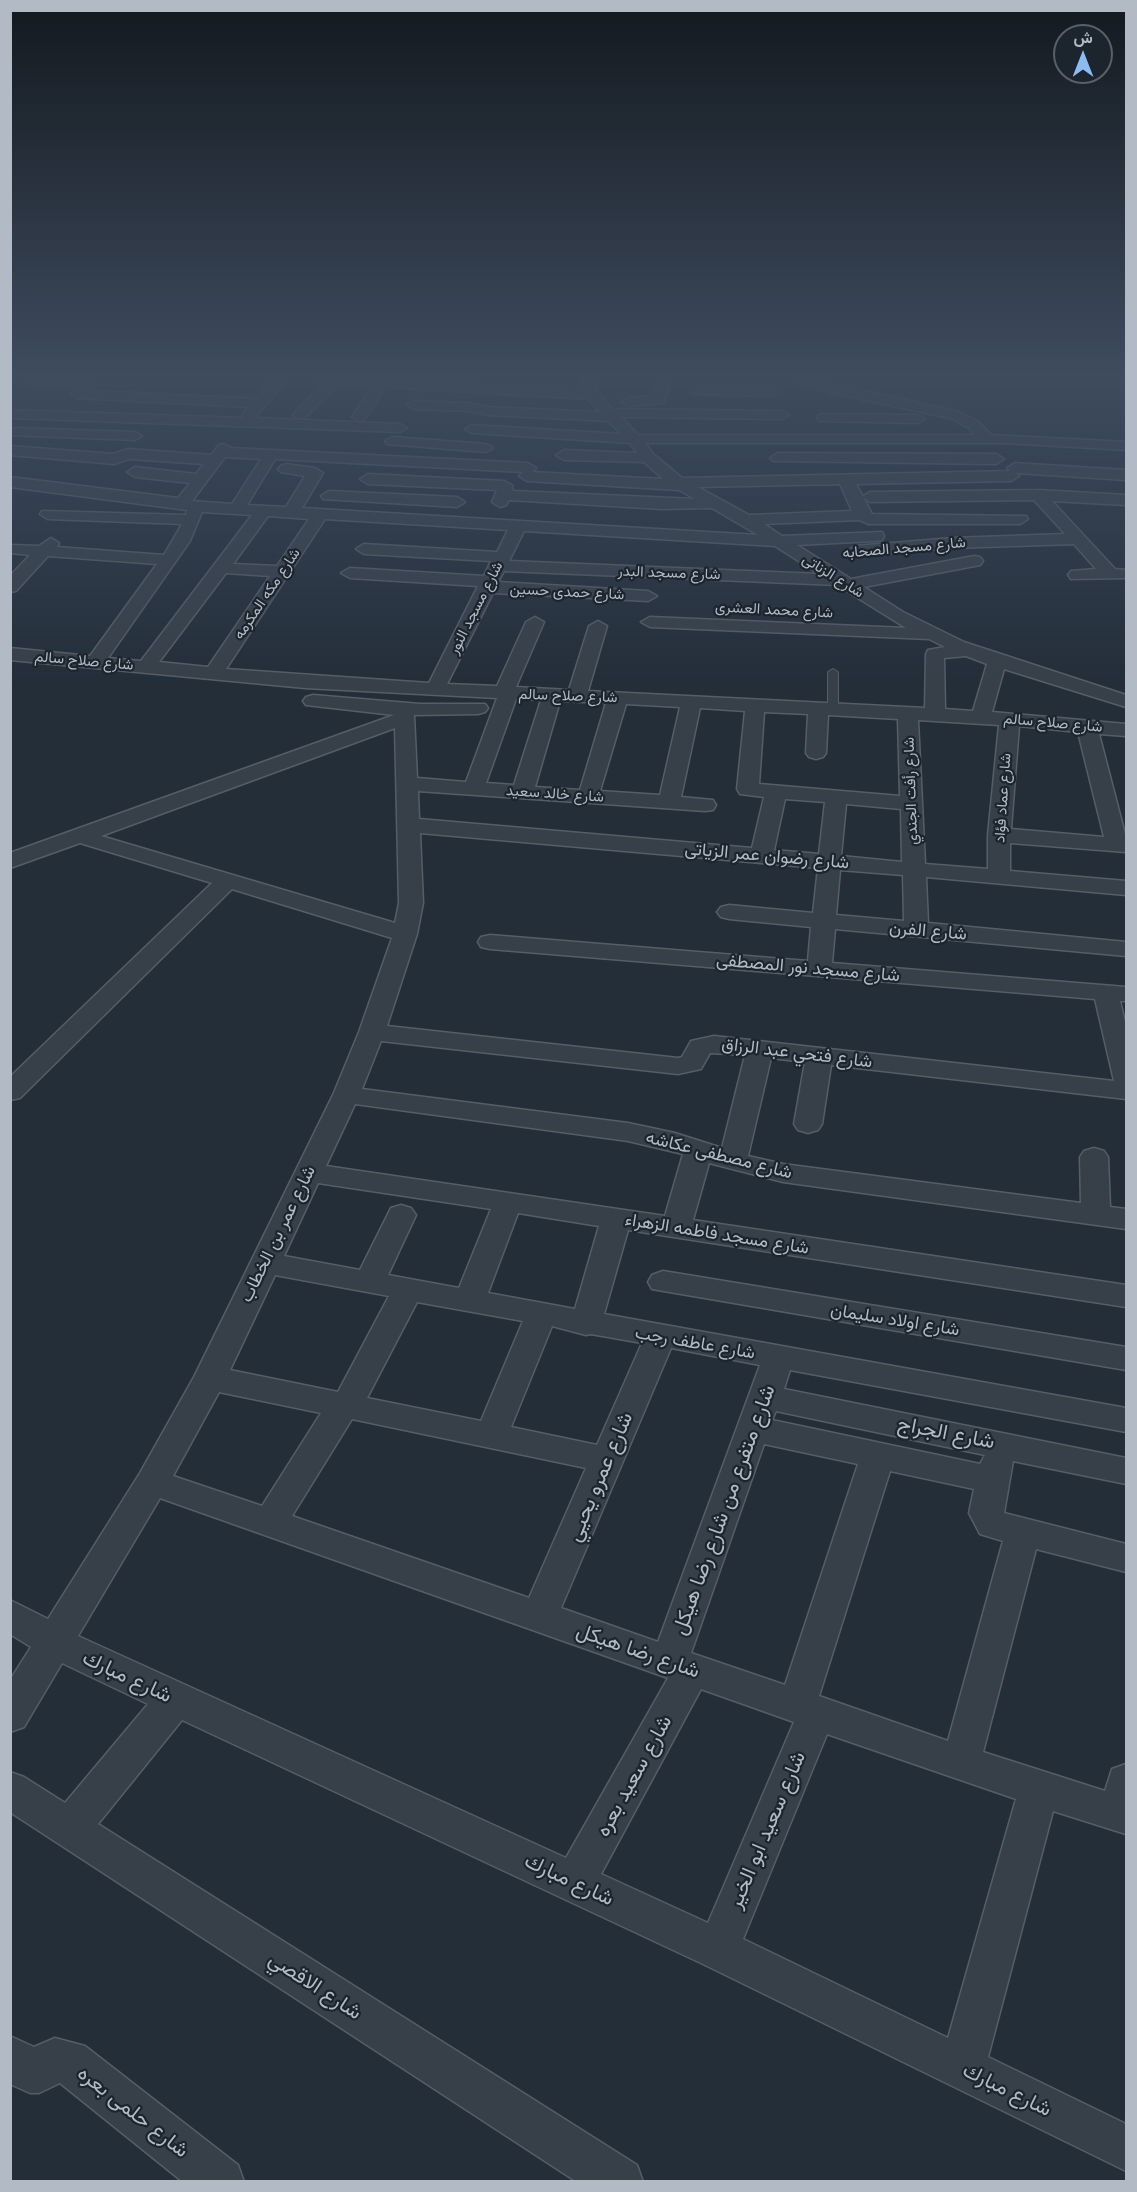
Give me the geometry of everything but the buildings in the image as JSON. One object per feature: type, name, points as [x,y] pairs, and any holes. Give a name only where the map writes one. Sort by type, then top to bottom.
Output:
[{"type":"street","points":[[51,487],[58,481]]},
{"type":"street","points":[[138,481],[192,500]]},
{"type":"street","points":[[95,662],[168,561],[192,500],[203,481]]},
{"type":"street","points":[[240,503],[254,481]]},
{"type":"street","points":[[291,513],[310,481]]},
{"type":"street","points":[[344,516],[367,481]]},
{"type":"street","points":[[382,481],[493,499]]},
{"type":"street","points":[[645,481],[680,484],[754,481]]},
{"type":"street","name":"شارع الزناتى","points":[[677,481],[752,524],[897,616],[932,634],[997,661],[1126,701]]},
{"type":"street","points":[[846,481],[862,515]]},
{"type":"street","points":[[10,482],[158,500],[240,503],[264,511],[490,524]]},
{"type":"street","points":[[10,586],[100,493]]},
{"type":"street","points":[[1038,495],[1077,539],[1118,574]]},
{"type":"street","points":[[793,497],[1038,495],[1126,500]]},
{"type":"street","points":[[329,496],[662,504],[747,499]]},
{"type":"street","points":[[493,499],[490,524],[504,552]]},
{"type":"street","points":[[144,519],[158,500]]},
{"type":"street","points":[[48,514],[144,519],[192,500]]},
{"type":"street","points":[[146,667],[264,511]]},
{"type":"street","name":"شارع مكه المكرمه","points":[[213,674],[320,515]]},
{"type":"street","points":[[381,518],[346,581],[504,552],[752,524],[862,515],[876,520],[1020,519]]},
{"type":"street","points":[[972,519],[989,542]]},
{"type":"street","points":[[364,549],[504,552],[876,536]]},
{"type":"street","name":"شارع مسجد الصحابه","points":[[803,557],[925,544],[1077,539]]},
{"type":"street","points":[[429,542],[504,552],[643,546]]},
{"type":"street","points":[[110,546],[168,561]]},
{"type":"street","points":[[16,549],[168,561]]},
{"type":"street","name":"شارع مسجد البدر","points":[[504,552],[844,583],[974,561]]},
{"type":"street","name":"شارع حمدى حسين","points":[[504,552],[650,608]]},
{"type":"street","name":"شارع مسجد النور","points":[[434,691],[504,552]]},
{"type":"street","points":[[30,566],[168,561]]},
{"type":"street","points":[[222,568],[282,572]]},
{"type":"street","points":[[1077,575],[1118,574]]},
{"type":"street","points":[[650,608],[932,634]]},
{"type":"street","name":"شارع محمد العشرى","points":[[650,608],[897,616]]},
{"type":"street","points":[[474,788],[505,698],[535,622]]},
{"type":"street","points":[[576,697],[598,626]]},
{"type":"street","points":[[935,715],[935,654],[968,650]]},
{"type":"street","name":"شارع صلاح سالم","points":[[10,654],[213,674],[505,698],[552,695],[755,705],[981,717],[1126,730]]},
{"type":"street","points":[[981,717],[997,661]]},
{"type":"street","points":[[10,673],[404,714]]},
{"type":"street","points":[[523,792],[552,695]]},
{"type":"street","points":[[10,861],[404,714],[505,698]]},
{"type":"street","points":[[588,796],[618,698]]},
{"type":"street","points":[[669,802],[691,702]]},
{"type":"street","points":[[755,705],[747,786],[750,790],[911,803]]},
{"type":"street","points":[[816,753],[825,709]]},
{"type":"street","name":"شارع عمر بن الخطاب","points":[[10,1715],[56,1643],[152,1482],[210,1378],[346,1095],[372,1032],[405,934],[411,889],[404,714]]},
{"type":"street","name":"شارع رأفت الجندي","points":[[908,714],[916,930]]},
{"type":"street","name":"شارع عماد فؤاد","points":[[999,877],[999,835],[1010,719]]},
{"type":"street","points":[[1087,726],[1116,844],[1118,887]]},
{"type":"street","name":"شارع خالد سعيد","points":[[405,784],[705,805]]},
{"type":"street","points":[[761,856],[776,792]]},
{"type":"street","points":[[819,969],[836,797]]},
{"type":"street","name":"شارع رضوان عمر الزياتى","points":[[408,825],[1118,887]]},
{"type":"street","points":[[999,835],[1116,844]]},
{"type":"street","points":[[80,836],[405,934]]},
{"type":"street","points":[[10,1092],[228,881]]},
{"type":"street","name":"شارع الفرن","points":[[729,912],[1126,949]]},
{"type":"street","name":"شارع مسجد نور المصطفى","points":[[490,942],[1116,994]]},
{"type":"street","points":[[1116,994],[1126,1079]]},
{"type":"street","name":"شارع فتحي عبد الرزاق","points":[[372,1032],[678,1066],[692,1063],[698,1050],[709,1044],[1126,1091]]},
{"type":"street","points":[[733,1161],[760,1049]]},
{"type":"street","points":[[808,1124],[819,1056]]},
{"type":"street","name":"شارع مصطفى عكاشه","points":[[346,1095],[628,1132],[783,1173],[1126,1219]]},
{"type":"street","points":[[676,1228],[699,1149]]},
{"type":"street","points":[[1094,1157],[1096,1214]]},
{"type":"street","name":"شارع مسجد فاطمه الزهراء","points":[[308,1172],[1126,1296]]},
{"type":"street","points":[[469,1302],[508,1202]]},
{"type":"street","points":[[369,1283],[401,1215]]},
{"type":"street","points":[[586,1324],[616,1219]]},
{"type":"street","name":"شارع عاطف رجب","points":[[264,1263],[778,1359],[1126,1420]]},
{"type":"street","name":"شارع اولاد سليمان","points":[[663,1282],[1126,1359]]},
{"type":"street","points":[[270,1523],[345,1406],[408,1290]]},
{"type":"street","points":[[491,1436],[541,1315]]},
{"type":"street","name":"شارع عمرو يحيي","points":[[539,1617],[660,1337]]},
{"type":"street","name":"شارع متفرع من شارع رضا هيكل","points":[[681,1666],[778,1359]]},
{"type":"street","points":[[210,1378],[608,1460]]},
{"type":"street","name":"شارع الجراج","points":[[765,1397],[1126,1471]]},
{"type":"street","points":[[754,1430],[993,1480]]},
{"type":"street","points":[[1001,1444],[986,1516],[996,1526],[1126,1558]]},
{"type":"street","name":"شارع سعيد ابو الخير","points":[[718,1949],[807,1708],[878,1455]]},
{"type":"street","name":"شارع رضا هيكل","points":[[152,1482],[1039,1789],[1125,1804]]},
{"type":"street","points":[[961,1763],[1023,1533]]},
{"type":"street","name":"شارع مبارك","points":[[10,1615],[56,1643],[175,1700],[718,1949],[1126,2148]]},
{"type":"street","name":"شارع سعيد بعره","points":[[575,1882],[681,1666]]},
{"type":"street","points":[[70,1828],[175,1700]]},
{"type":"street","points":[[962,2068],[1039,1789]]},
{"type":"street","name":"شارع الاقصي","points":[[10,1790],[620,2181]]},
{"type":"street","name":"شارع حلمى بعره","points":[[10,2058],[30,2070],[39,2070],[55,2060],[69,2062],[221,2181]]},
{"type":"lane","points":[[825,709],[833,672]]}]
